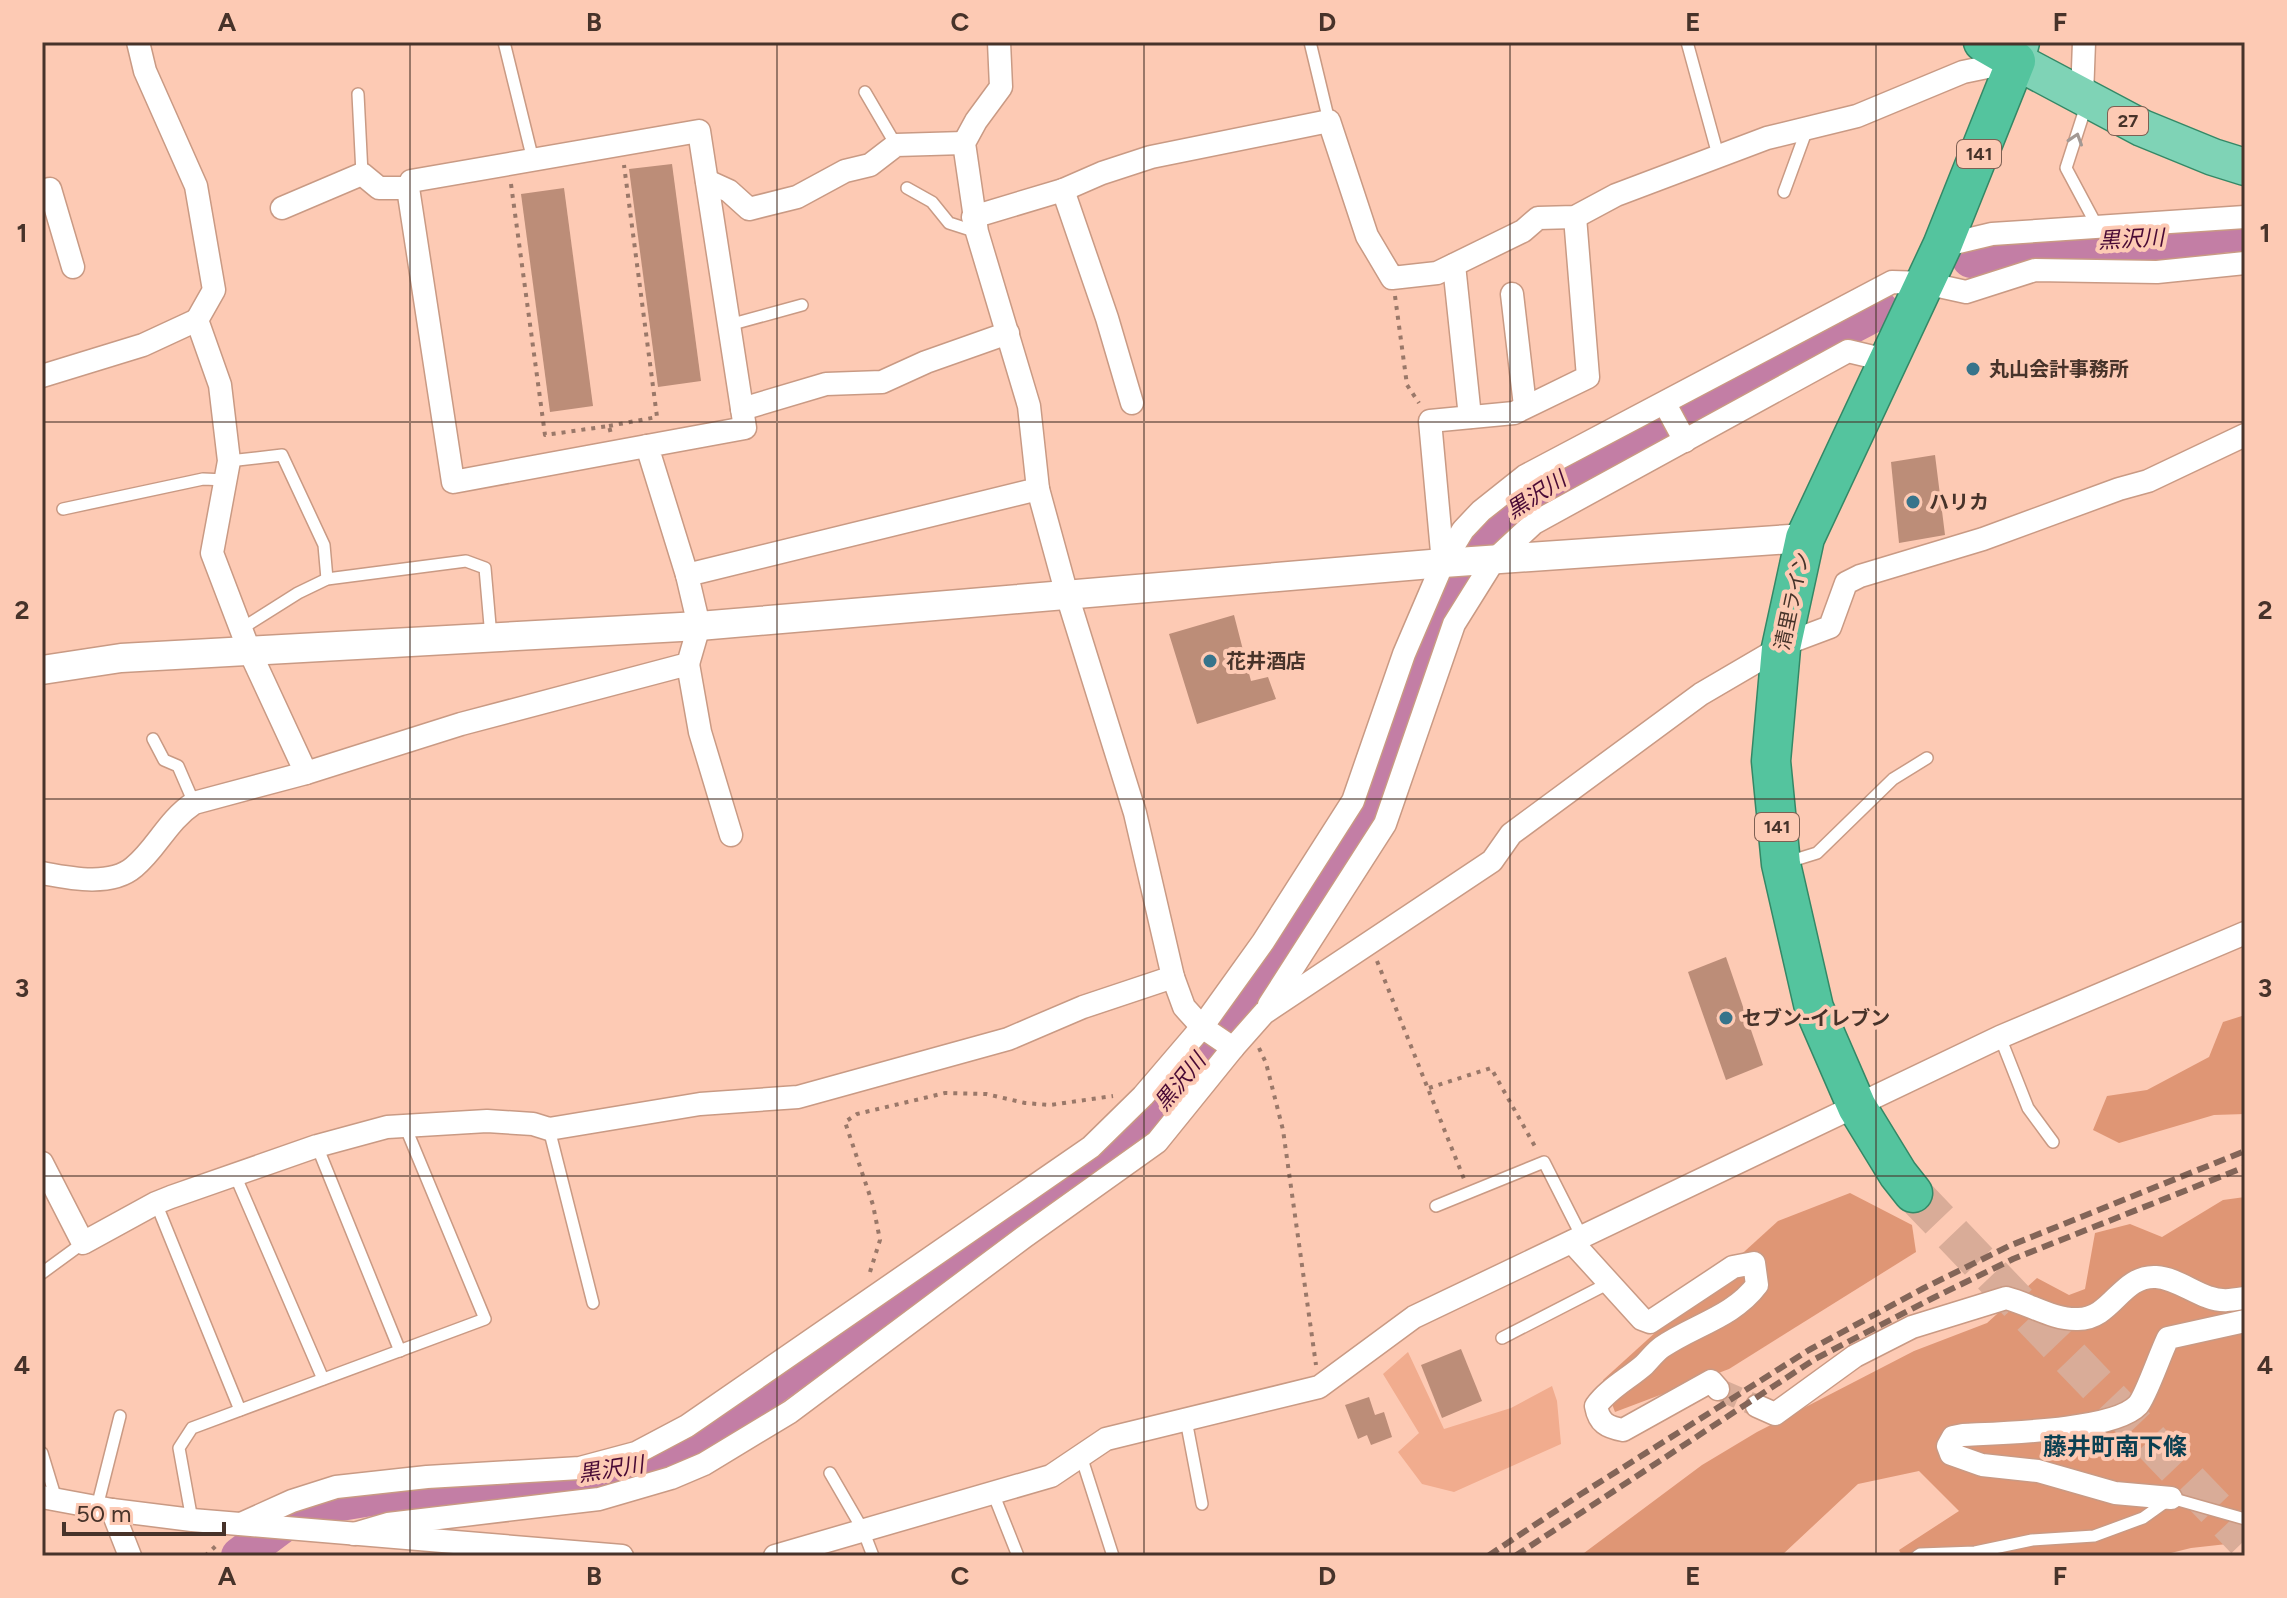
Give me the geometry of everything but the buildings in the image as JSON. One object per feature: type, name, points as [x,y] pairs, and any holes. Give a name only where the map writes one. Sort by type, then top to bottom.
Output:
[{"type":"highway","points":[[1983,42],[2018,52]]},
{"type":"highway","name":"清里ライン","points":[[1913,1193],[1857,1107],[1814,1008],[1781,864],[1771,761],[1781,648],[1805,538],[1942,246],[2018,52]]},
{"type":"main road","name":"27","points":[[2018,52],[2085,98],[2142,128],[2245,167]]},
{"type":"street","points":[[42,376],[143,345],[197,320],[214,290],[196,186],[145,71],[138,42]]},
{"type":"street","points":[[999,42],[1001,87],[964,143],[975,224],[1029,406],[1038,489],[1067,595],[1135,813],[1173,977],[1184,1007],[1218,1038]]},
{"type":"street","points":[[2084,42],[2085,98]]},
{"type":"street","points":[[975,224],[1102,173],[1151,157],[1329,121],[1367,236],[1392,278],[1437,273],[1523,231],[1538,218],[1575,217],[1616,195],[1718,155],[1767,138],[1857,116],[2018,52]]},
{"type":"street","points":[[699,131],[745,428],[453,482],[408,188],[411,181],[621,145],[699,131]]},
{"type":"street","points":[[707,181],[729,191],[749,209],[797,197],[845,171],[870,165],[896,145],[964,143]]},
{"type":"street","points":[[282,208],[362,174],[379,188],[408,188]]},
{"type":"street","points":[[42,191],[50,189],[73,267]]},
{"type":"street","points":[[1063,190],[1107,318],[1132,403]]},
{"type":"street","points":[[1443,563],[1430,421],[1514,413],[1588,377],[1575,217]]},
{"type":"street","points":[[1942,246],[1992,234],[2245,217]]},
{"type":"street","points":[[1257,1021],[1385,824],[1412,733],[1454,624],[1494,560],[1534,523],[1675,422],[1892,282],[1925,283],[1966,292],[2035,270],[2157,272],[2245,263]]},
{"type":"street","points":[[1454,265],[1470,417]]},
{"type":"street","points":[[1512,294],[1525,406]]},
{"type":"street","points":[[197,320],[220,385],[227,470],[212,553],[245,640],[306,773]]},
{"type":"street","points":[[742,409],[826,384],[882,382],[926,362],[1008,333]]},
{"type":"street","points":[[247,1525],[292,1501],[336,1487],[427,1477],[580,1468],[636,1453],[687,1426],[857,1308],[1157,1142],[1218,1038],[1263,942],[1353,801],[1384,723],[1404,654],[1443,563],[1463,530],[1481,511],[1525,476],[1675,422],[1848,351],[1890,361]]},
{"type":"street","points":[[354,1534],[388,1524],[599,1499],[671,1478],[704,1464],[790,1412],[1013,1221],[1143,1096],[1218,1038],[1257,1021],[1492,861],[1511,834],[1701,694],[1781,648],[1830,627],[1846,583],[2148,481],[2245,435]]},
{"type":"street","points":[[647,446],[687,575],[699,626],[688,664],[700,732],[731,835]]},
{"type":"street","points":[[687,575],[1038,489]]},
{"type":"street","points":[[42,670],[245,640],[491,637],[699,626],[1443,563],[1805,538]]},
{"type":"street","points":[[42,873],[74,879],[106,879],[132,869],[180,813],[194,803],[306,773],[461,724],[688,664]]},
{"type":"street","points":[[1384,723],[1412,733]]},
{"type":"street","points":[[1308,873],[1340,894]]},
{"type":"street","points":[[775,1556],[1051,1476],[1106,1439],[1319,1387],[1414,1317],[2000,1037],[2245,933]]},
{"type":"street","points":[[42,1163],[83,1243],[156,1203],[317,1146],[387,1127],[487,1121],[533,1124],[549,1129],[700,1104],[798,1097],[1008,1039],[1083,1007],[1173,977]]},
{"type":"street","points":[[1577,1239],[1609,1283],[1642,1319],[1650,1322],[1733,1267],[1754,1263],[1757,1285],[1750,1295],[1730,1311],[1660,1348],[1603,1397],[1596,1406],[1598,1417],[1607,1427],[1623,1430],[1711,1381],[1718,1389]]},
{"type":"street","points":[[1757,1406],[1775,1414],[1855,1356],[1912,1327],[2006,1298],[2056,1316],[2077,1319],[2098,1316],[2125,1288],[2140,1278],[2158,1277],[2210,1298],[2224,1301],[2245,1298]]},
{"type":"street","points":[[2171,1498],[2115,1493],[2038,1471],[1982,1465],[1951,1454],[1948,1446],[1953,1437],[1963,1435],[2035,1431],[2100,1422],[2129,1413],[2140,1403],[2168,1338],[2245,1321]]},
{"type":"street","points":[[49,1498],[192,1520],[622,1556]]},
{"type":"street","points":[[105,1508],[130,1556]]},
{"type":"lane","points":[[504,42],[533,160]]},
{"type":"lane","points":[[1310,42],[1329,121]]},
{"type":"lane","points":[[1687,42],[1718,155]]},
{"type":"lane","points":[[865,92],[896,145]]},
{"type":"lane","points":[[358,94],[362,174]]},
{"type":"lane","points":[[2085,98],[2066,168],[2097,226]]},
{"type":"lane","points":[[1784,192],[1808,128]]},
{"type":"lane","points":[[907,188],[932,202],[949,223],[975,224]]},
{"type":"lane","points":[[729,325],[802,305]]},
{"type":"lane","points":[[63,509],[203,479],[282,455],[324,545],[327,579]]},
{"type":"lane","points":[[245,640],[298,593],[327,579],[466,561],[485,568],[491,637]]},
{"type":"lane","points":[[153,739],[164,760],[178,766],[194,803]]},
{"type":"lane","points":[[1781,864],[1817,853],[1893,779],[1927,758]]},
{"type":"lane","points":[[2000,1037],[2028,1108],[2053,1142]]},
{"type":"lane","points":[[192,1520],[179,1448],[192,1428],[485,1319],[405,1126]]},
{"type":"lane","points":[[549,1129],[593,1303]]},
{"type":"lane","points":[[317,1146],[400,1351]]},
{"type":"lane","points":[[1436,1206],[1544,1162],[1577,1239]]},
{"type":"lane","points":[[235,1175],[323,1379]]},
{"type":"lane","points":[[156,1203],[240,1410]]},
{"type":"lane","points":[[42,1273],[83,1243]]},
{"type":"lane","points":[[1502,1338],[1609,1283]]},
{"type":"lane","points":[[105,1508],[120,1416]]},
{"type":"lane","points":[[1186,1420],[1202,1504]]},
{"type":"lane","points":[[42,1453],[49,1498]]},
{"type":"lane","points":[[1081,1456],[1113,1556]]},
{"type":"lane","points":[[830,1473],[863,1530],[873,1556]]},
{"type":"lane","points":[[993,1493],[1018,1556]]},
{"type":"lane","points":[[1917,1556],[1975,1552],[2032,1540],[2094,1536],[2143,1518],[2171,1498],[2245,1519]]},
{"type":"path","points":[[508,164],[545,435],[609,426],[657,417],[621,145]]},
{"type":"path","points":[[1392,278],[1407,385],[1430,421]]},
{"type":"path","points":[[609,426],[613,452]]},
{"type":"path","points":[[1370,944],[1470,1193]]},
{"type":"path","points":[[1257,1021],[1283,1130],[1319,1387]]},
{"type":"path","points":[[1428,1088],[1491,1068],[1544,1162]]},
{"type":"path","points":[[857,1308],[880,1240],[873,1205],[845,1122],[857,1114],[945,1093],[986,1094],[1050,1105],[1113,1096],[1143,1096]]},
{"type":"shaded area","points":[[2245,1015],[2245,1114],[2214,1115],[2119,1143],[2093,1130],[2107,1096],[2147,1090],[2209,1057],[2223,1022]]},
{"type":"shaded area","points":[[1850,1193],[1912,1225],[1916,1252],[1729,1369],[1615,1412],[1603,1380],[1778,1221]]},
{"type":"shaded area","points":[[2245,1197],[2245,1542],[2191,1548],[2159,1556],[1902,1556],[1899,1550],[1959,1511],[1919,1471],[1858,1484],[1781,1556],[1580,1556],[1702,1465],[1757,1432],[1914,1351],[1987,1323],[2037,1278],[2069,1295],[2085,1289],[2095,1233],[2130,1224],[2162,1237],[2223,1200]]},
{"type":"shaded area","points":[[1408,1352],[1444,1429],[1511,1408],[1552,1386],[1557,1401],[1561,1444],[1454,1492],[1422,1484],[1398,1452],[1419,1433],[1383,1374]]},
{"type":"waterway","name":"黒沢川","points":[[1971,259],[2015,244],[2165,241],[2245,234]]},
{"type":"waterway","name":"黒沢川","points":[[240,1556],[304,1508],[389,1494],[487,1487],[638,1469],[694,1443],[1145,1124],[1203,1056],[1264,970],[1340,852],[1376,789],[1444,603],[1493,522],[1554,481],[1880,310]]},
{"type":"tunnel","points":[[1913,1193],[2245,1540]]},
{"type":"tunnel","points":[[1718,1389],[1757,1406]]},
{"type":"railway","points":[[1488,1556],[1809,1350],[1924,1288],[2009,1246],[2245,1151]]},
{"type":"railway","points":[[1515,1556],[1815,1359],[2013,1259],[2245,1167]]},
{"type":"place","name":"丸山会計事務所","points":[[1973,369]]},
{"type":"place","name":"ハリカ","points":[[1913,502]]},
{"type":"place","name":"花井酒店","points":[[1210,661]]},
{"type":"place","name":"セブン-イレブン","points":[[1726,1018]]},
{"type":"district","name":"藤井町南下條","points":[[2115,1446]]}]
